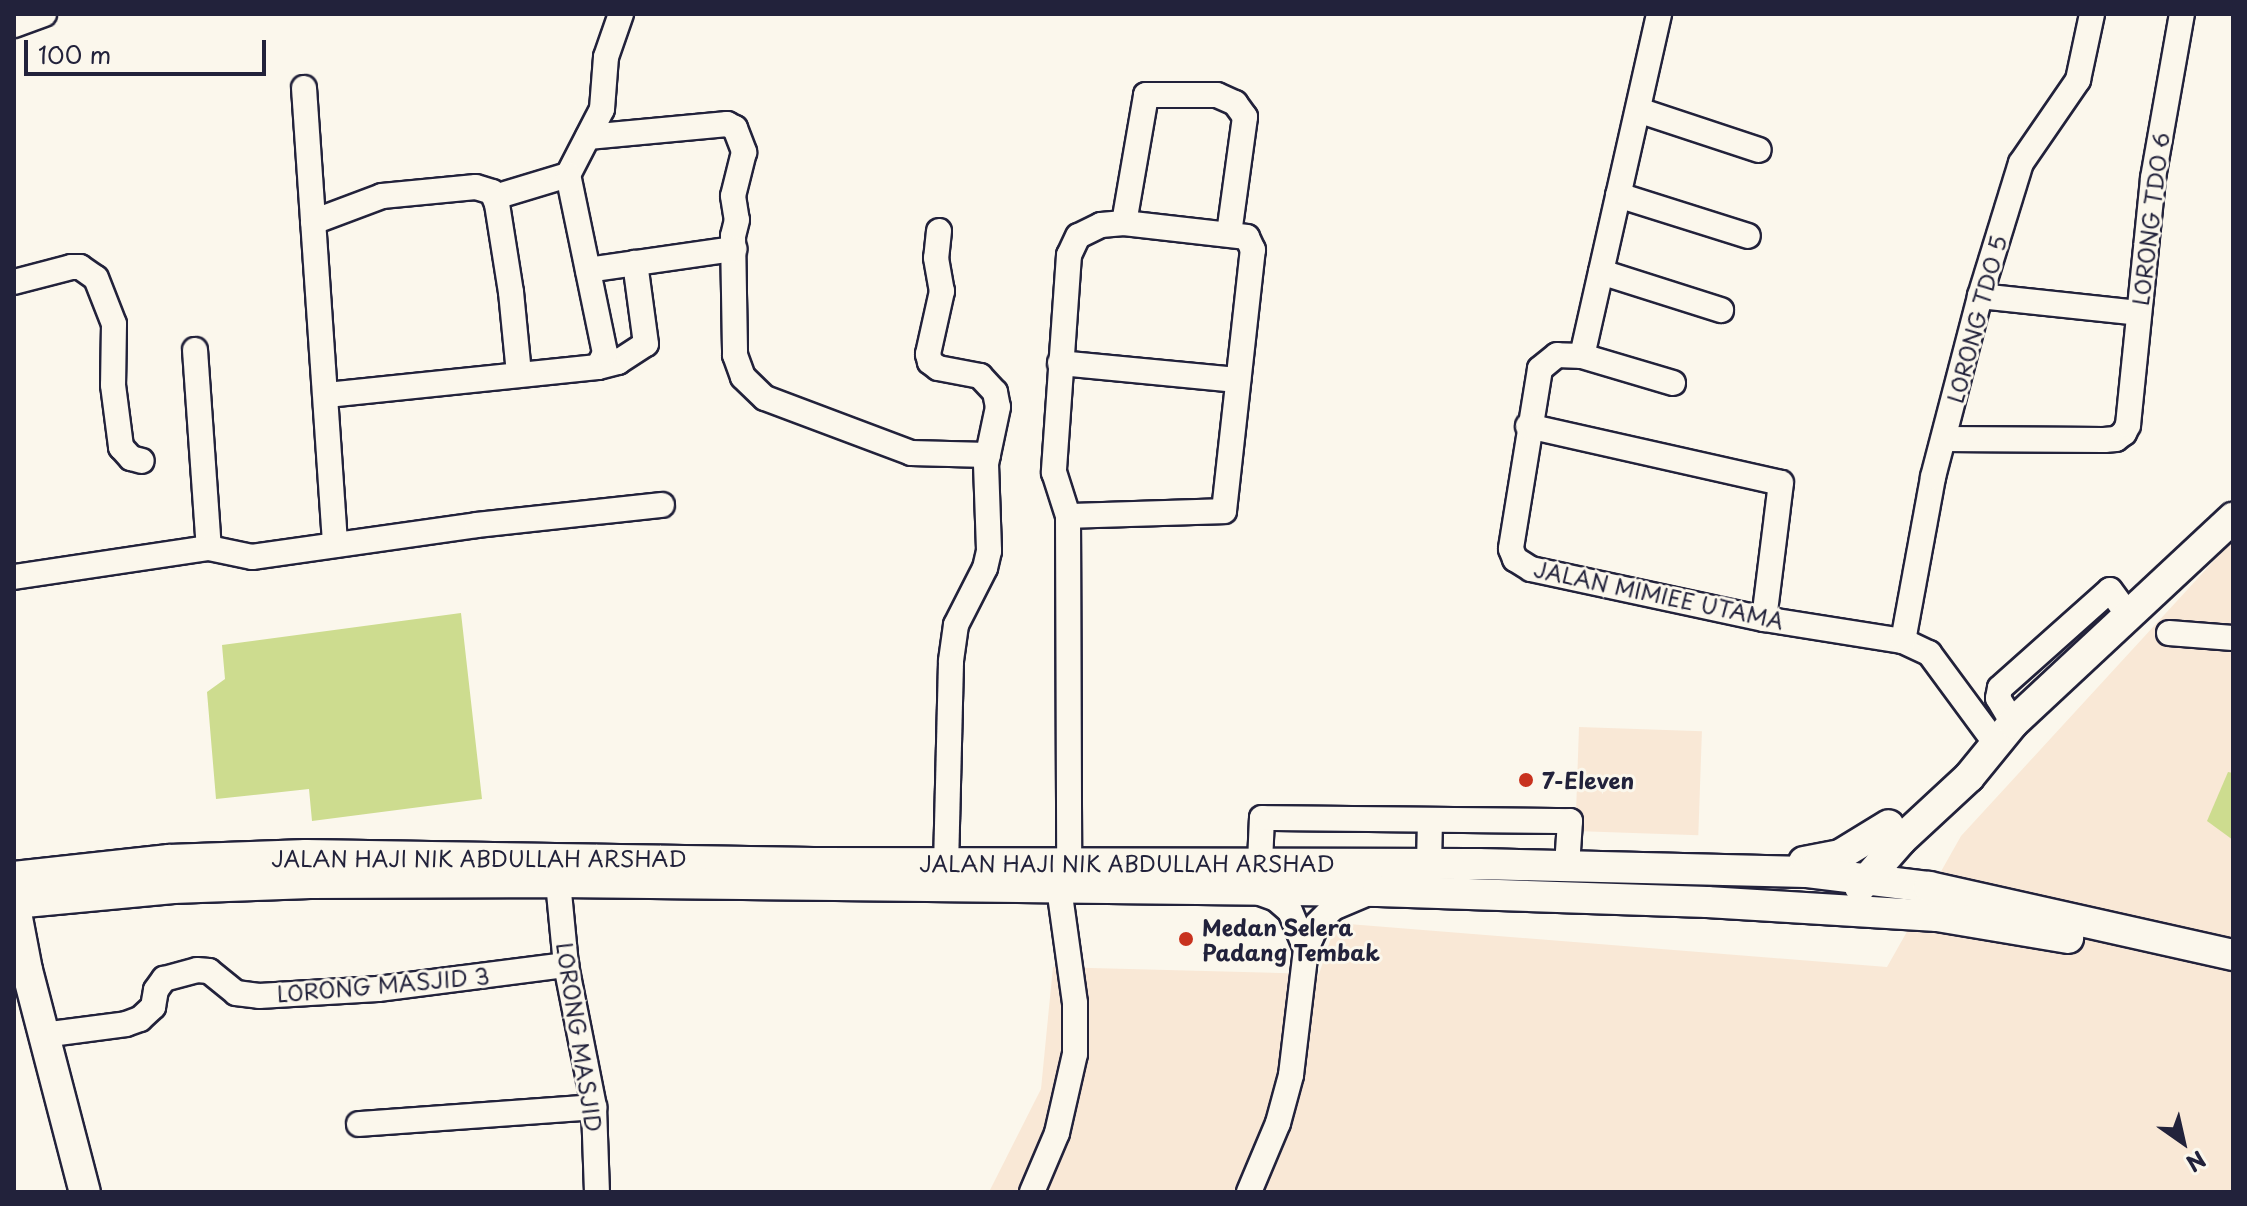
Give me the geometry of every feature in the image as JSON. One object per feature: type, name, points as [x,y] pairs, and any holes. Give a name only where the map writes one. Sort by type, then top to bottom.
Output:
[{"type":"main road","points":[[1861,880],[1866,851],[1901,827],[1956,764],[2001,735],[2233,518]]},
{"type":"main road","points":[[1749,871],[1840,855],[1901,827]]},
{"type":"main road","points":[[1861,880],[1883,901],[1933,902],[1911,861],[1901,827]]},
{"type":"main road","name":"JALAN HAJI NIK ABDULLAH ARSHAD","points":[[14,877],[169,860],[306,855],[946,861],[1064,875]]},
{"type":"main road","name":"JALAN HAJI NIK ABDULLAH ARSHAD","points":[[1259,878],[1429,864],[1749,871],[1861,880]]},
{"type":"main road","name":"JALAN HAJI NIK ABDULLAH ARSHAD","points":[[14,903],[232,884],[1064,875],[1259,878],[1378,891],[1707,902],[1933,902],[2233,955]]},
{"type":"main road","points":[[1707,902],[1830,896],[1861,880]]},
{"type":"main road","name":"JALAN HAJI NIK ABDULLAH ARSHAD","points":[[1933,902],[2233,977]]},
{"type":"main road","points":[[14,903],[21,960],[85,1192]]},
{"type":"street","points":[[14,25],[44,14]]},
{"type":"street","points":[[598,367],[605,353],[568,175],[602,109],[606,57],[621,14]]},
{"type":"street","points":[[1659,14],[1582,356],[1673,383]]},
{"type":"street","name":"LORONG TDO 5","points":[[1903,641],[1944,439],[1980,296],[2021,163],[2079,77],[2092,14]]},
{"type":"street","name":"LORONG TDO 6","points":[[1944,439],[2104,440],[2116,439],[2128,425],[2153,178],[2182,14]]},
{"type":"street","points":[[304,88],[335,545]]},
{"type":"street","points":[[1124,223],[1146,95],[1217,95],[1235,103],[1245,117],[1229,234]]},
{"type":"street","points":[[1638,110],[1759,150]]},
{"type":"street","points":[[588,137],[727,124],[735,128],[744,152],[733,191],[737,215],[734,249],[735,355],[743,377],[752,389],[789,408],[911,453],[988,455]]},
{"type":"street","points":[[495,197],[568,175]]},
{"type":"street","points":[[313,222],[382,196],[476,187],[487,189],[495,197],[519,373]]},
{"type":"street","points":[[1618,195],[1748,236]]},
{"type":"street","points":[[1032,1192],[1057,1133],[1075,1054],[1075,1003],[1064,875],[1068,516],[1054,472],[1069,255],[1078,236],[1101,225],[1124,223],[1247,237],[1253,250],[1224,511],[1068,516]]},
{"type":"street","points":[[939,231],[936,255],[942,291],[928,354],[930,362],[938,368],[980,376],[995,392],[998,407],[988,455],[985,503],[989,551],[985,568],[956,625],[951,662],[946,861]]},
{"type":"street","points":[[588,270],[734,249]]},
{"type":"street","points":[[327,395],[598,367],[618,362],[646,344],[635,263]]},
{"type":"street","points":[[14,282],[71,267],[80,267],[96,278],[114,324],[113,385],[121,447],[131,458],[142,461]]},
{"type":"street","points":[[1601,272],[1721,310]]},
{"type":"street","points":[[1980,296],[2138,313]]},
{"type":"street","points":[[195,350],[209,548]]},
{"type":"street","name":"JALAN MIMIEE UTAMA","points":[[1582,356],[1557,355],[1540,369],[1528,426],[1511,549],[1515,559],[1531,569],[1764,619],[1903,641],[1929,653],[2001,735]]},
{"type":"street","points":[[1060,363],[1238,380]]},
{"type":"street","points":[[1528,426],[1781,483],[1764,619]]},
{"type":"street","points":[[14,577],[209,548],[252,557],[662,505]]},
{"type":"street","points":[[2169,633],[2233,638]]},
{"type":"street","points":[[1306,949],[1290,911],[1259,878],[1262,818],[1570,821],[1567,866]]},
{"type":"street","points":[[1429,864],[1430,821]]},
{"type":"street","name":"LORONG MASJID","points":[[558,882],[566,965],[594,1107],[597,1192]]},
{"type":"street","points":[[1249,1192],[1278,1123],[1291,1075],[1306,949],[1317,924],[1333,908],[1378,891]]},
{"type":"street","name":"LORONG MASJID 3","points":[[43,1035],[126,1024],[140,1019],[153,1007],[156,990],[164,979],[197,970],[209,971],[236,993],[259,996],[378,989],[566,965]]},
{"type":"street","points":[[359,1124],[594,1107]]},
{"type":"shaded area","points":[[2233,540],[2233,1192],[989,1192],[1041,1089],[1053,967],[1319,974],[1336,923],[1887,967],[1961,836]]},
{"type":"shaded area","points":[[1579,727],[1702,731],[1698,835],[1575,831]]},
{"type":"green space","points":[[461,613],[482,799],[312,821],[309,789],[216,799],[207,692],[225,679],[222,645]]},
{"type":"green space","points":[[2228,772],[2233,773],[2233,840],[2207,821]]},
{"type":"place","name":"7-Eleven","points":[[1526,780]]},
{"type":"place","name":"Medan Selera Padang Tembak","points":[[1186,939]]}]
